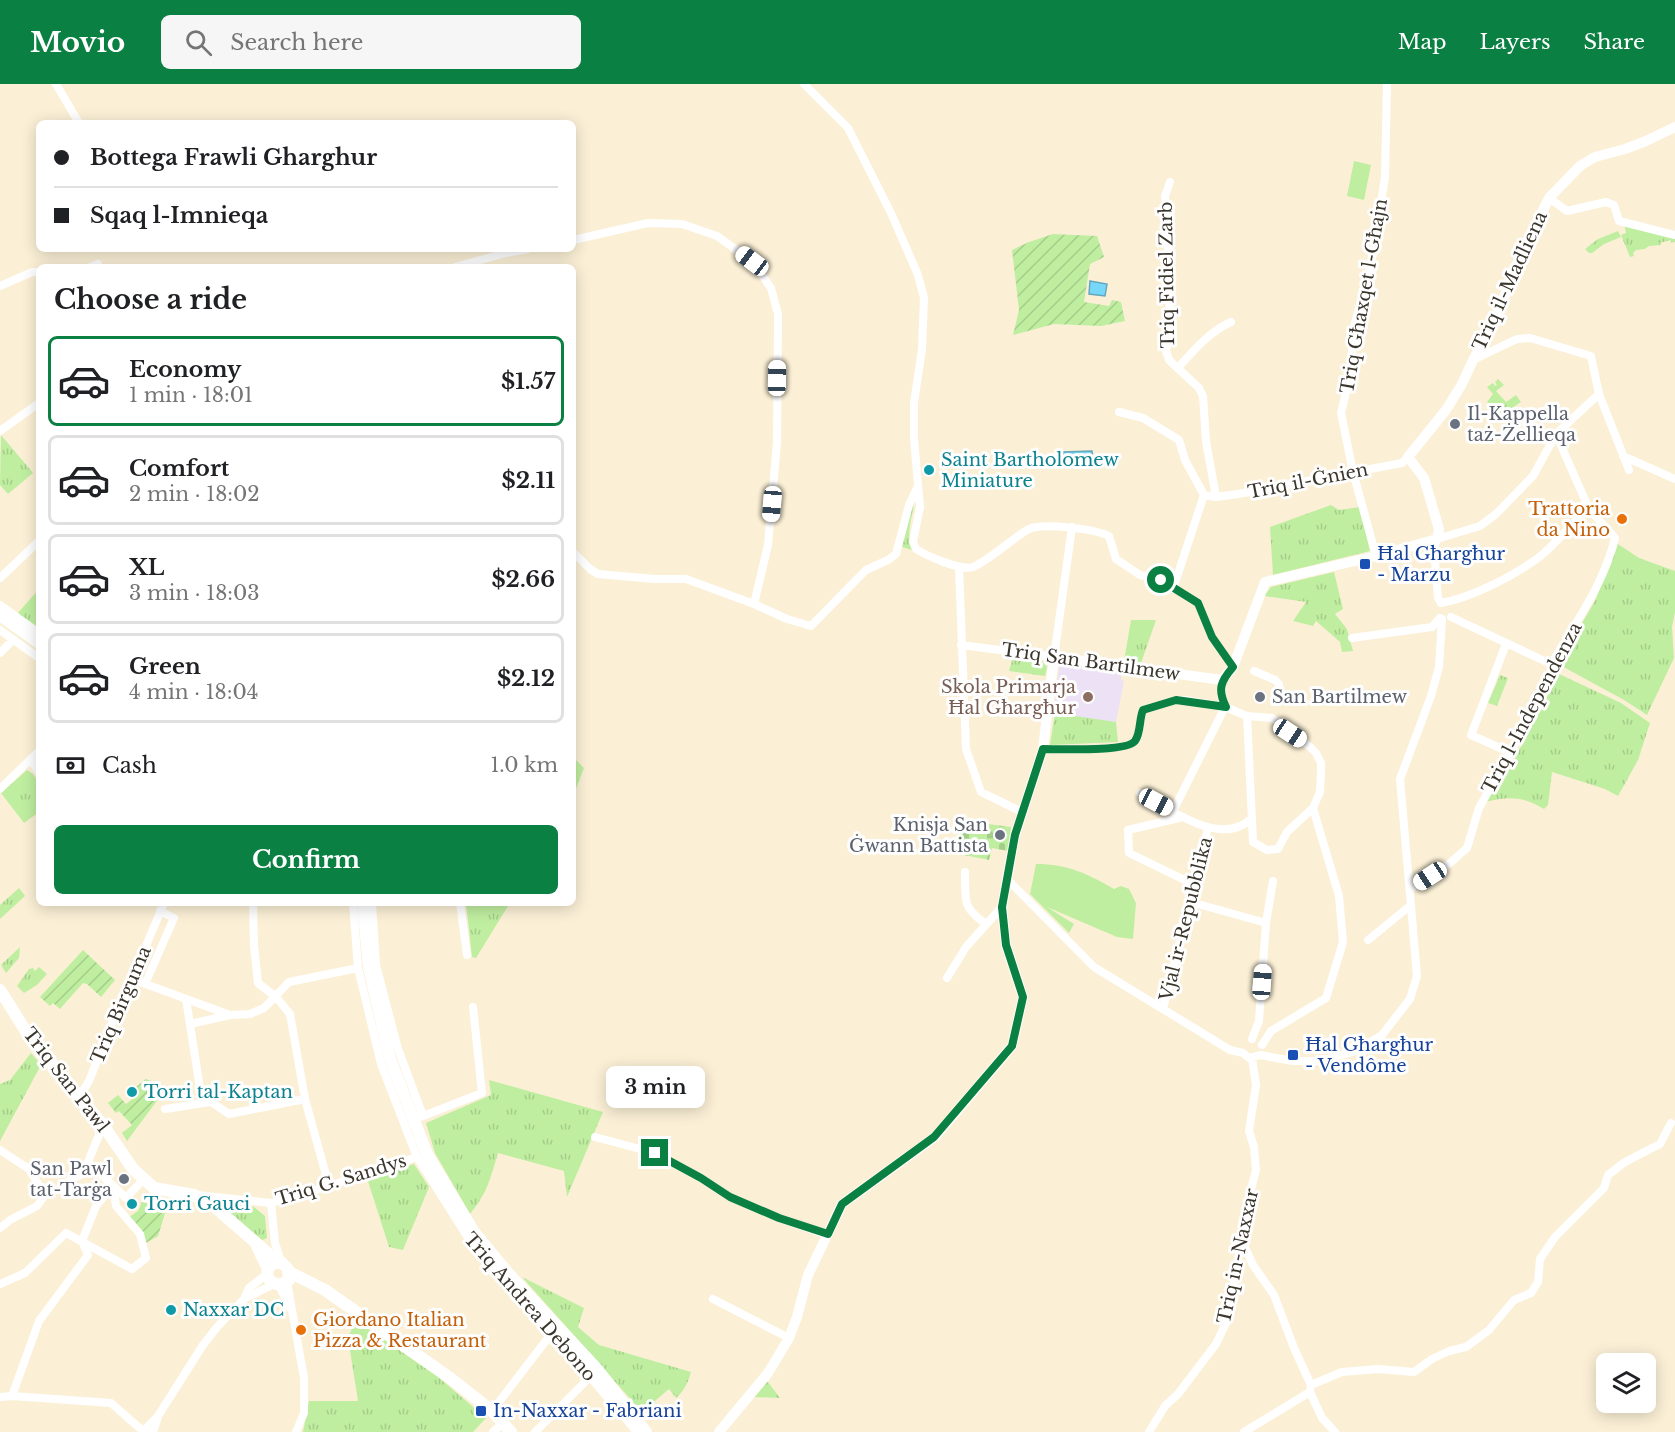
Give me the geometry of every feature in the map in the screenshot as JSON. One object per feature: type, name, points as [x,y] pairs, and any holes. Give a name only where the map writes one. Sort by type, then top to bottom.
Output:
[{"type":"main road","points":[[0,615],[36,641]]},
{"type":"main road","name":"Triq Andrea Debono","points":[[363,906],[369,967],[390,1059],[418,1119],[427,1154],[474,1232],[508,1273],[597,1369],[648,1432]]},
{"type":"main road","name":"Triq San Pawl","points":[[0,990],[27,1033],[103,1125],[133,1169],[154,1188],[194,1195],[216,1208],[254,1239],[279,1274],[311,1283],[325,1290],[440,1371],[492,1411],[507,1428]]},
{"type":"street","points":[[56,84],[77,120]]},
{"type":"street","points":[[804,84],[848,128],[891,213],[918,275],[924,298],[922,349],[914,403],[914,439],[920,507],[913,542],[916,549],[959,567],[972,567],[1030,528],[1071,527],[1104,533],[1109,536],[1116,560],[1140,575],[1161,580],[1198,603],[1212,637],[1233,667]]},
{"type":"street","name":"Triq Għaxqet l-Għajn","points":[[1376,556],[1353,472],[1341,413],[1350,376],[1354,327],[1373,254],[1385,177],[1387,84]]},
{"type":"street","name":"Triq il-Madliena","points":[[1408,456],[1446,410],[1462,384],[1494,324],[1520,256],[1549,198],[1580,166],[1595,157],[1625,149],[1675,127]]},
{"type":"street","name":"Triq Fidiel Zarb","points":[[1170,182],[1165,196],[1170,280],[1169,337],[1166,351],[1169,360],[1199,388],[1203,396],[1206,441],[1216,497]]},
{"type":"street","points":[[1549,198],[1567,211],[1606,202],[1614,206],[1620,222],[1675,235]]},
{"type":"street","points":[[576,239],[648,223],[682,224],[717,236],[752,261],[771,288],[778,314],[777,443],[768,544],[754,604]]},
{"type":"street","points":[[466,264],[512,252]]},
{"type":"street","points":[[0,286],[36,272]]},
{"type":"street","points":[[1178,368],[1191,352],[1221,327],[1232,322]]},
{"type":"street","points":[[1473,360],[1517,339],[1530,338],[1591,356],[1599,394],[1629,470]]},
{"type":"street","points":[[1226,707],[1222,698],[1222,680],[1233,667],[1265,582],[1376,556],[1480,526],[1496,514],[1533,476],[1556,434],[1599,394]]},
{"type":"street","points":[[0,431],[36,405]]},
{"type":"street","points":[[1119,412],[1143,418],[1179,440],[1185,460],[1204,495],[1173,589]]},
{"type":"street","points":[[1551,664],[1444,618],[1436,612],[1437,606],[1502,579],[1538,558],[1589,509],[1556,434]]},
{"type":"street","points":[[1352,638],[1432,627],[1453,609],[1438,598],[1434,549],[1439,529],[1424,478],[1408,456]]},
{"type":"street","name":"Triq il-Ġnien","points":[[1204,495],[1216,497],[1238,494],[1402,463],[1408,456]]},
{"type":"street","points":[[1623,456],[1675,479]]},
{"type":"street","points":[[576,555],[590,569],[598,573],[655,579],[686,579],[787,619],[811,626],[866,570],[888,561],[896,554],[909,505],[919,484]]},
{"type":"street","name":"Triq l-Independenza","points":[[1410,890],[1467,849],[1479,808],[1554,674],[1551,664],[1590,600],[1611,554],[1614,538],[1589,509]]},
{"type":"street","points":[[719,1432],[768,1373],[789,1338],[808,1275],[842,1204],[934,1137],[1012,1046],[1023,997],[1006,945],[1002,907],[1015,835],[1043,749],[1071,527]]},
{"type":"street","points":[[0,578],[36,544]]},
{"type":"street","points":[[959,567],[966,749],[981,792],[1022,812]]},
{"type":"street","points":[[0,605],[36,631]]},
{"type":"street","points":[[1007,879],[1094,968],[1230,1050],[1256,1057],[1293,1061],[1320,1061],[1356,1051],[1382,1035],[1410,999],[1417,976],[1400,779],[1431,696],[1438,667],[1444,618]]},
{"type":"street","points":[[0,630],[36,656]]},
{"type":"street","points":[[0,653],[13,640]]},
{"type":"street","points":[[1506,644],[1471,735],[1509,752]]},
{"type":"street","name":"Triq San Bartilmew","points":[[961,645],[1222,680]]},
{"type":"street","points":[[1254,671],[1279,684],[1278,702]]},
{"type":"street","points":[[1043,749],[1131,745],[1137,739],[1143,710],[1176,700],[1226,707],[1247,716],[1272,718],[1309,746],[1321,763],[1320,792],[1313,808],[1287,832],[1278,849],[1267,850],[1253,842],[1247,716]]},
{"type":"street","points":[[1173,810],[1226,707]]},
{"type":"street","points":[[0,789],[36,754]]},
{"type":"street","points":[[31,760],[36,768]]},
{"type":"street","points":[[1140,793],[1208,828],[1232,827],[1251,819]]},
{"type":"street","points":[[1256,1057],[1271,1031],[1326,998],[1343,942],[1339,896],[1313,808]]},
{"type":"street","points":[[1183,817],[1128,830],[1129,853],[1195,885]]},
{"type":"street","name":"Vjal ir-Repubblika","points":[[1163,1010],[1208,828]]},
{"type":"street","points":[[964,872],[966,906],[974,916],[986,924]]},
{"type":"street","points":[[1252,1039],[1259,1022],[1266,923],[1273,881]]},
{"type":"street","points":[[1191,902],[1266,923]]},
{"type":"street","points":[[1368,940],[1411,905]]},
{"type":"street","points":[[253,906],[258,983],[276,997],[290,1014],[304,1099],[329,1186]]},
{"type":"street","name":"Triq Andrea Debono","points":[[353,906],[358,968],[381,1064],[417,1157],[474,1247],[637,1432]]},
{"type":"street","name":"Triq Andrea Debono","points":[[372,906],[376,966],[418,1119]]},
{"type":"street","points":[[460,906],[467,955]]},
{"type":"street","name":"Triq Birguma","points":[[79,1096],[89,1081],[118,1007],[162,907],[174,918],[145,984]]},
{"type":"street","points":[[947,978],[966,947],[1002,907]]},
{"type":"street","points":[[190,1024],[256,1012],[276,997],[289,982],[358,968]]},
{"type":"street","points":[[132,979],[230,1015]]},
{"type":"street","points":[[186,999],[201,1095],[229,1114],[304,1099]]},
{"type":"street","points":[[418,1119],[482,1093],[473,1007]]},
{"type":"street","points":[[1243,1053],[1245,1042],[1252,1039],[1262,1045]]},
{"type":"street","name":"Triq in-Naxxar","points":[[1149,1432],[1165,1406],[1178,1394],[1216,1344],[1227,1321],[1243,1220],[1256,1170],[1254,1147],[1249,1131],[1256,1085],[1256,1057]]},
{"type":"street","points":[[165,1109],[210,1102]]},
{"type":"street","points":[[1246,1432],[1310,1388],[1342,1372],[1378,1369],[1414,1372],[1432,1359],[1449,1351],[1466,1347],[1490,1330],[1514,1300],[1531,1293],[1538,1282],[1539,1259],[1555,1237],[1604,1188],[1608,1175],[1625,1162],[1660,1144],[1671,1123]]},
{"type":"street","points":[[0,1228],[37,1206],[45,1195],[82,1174],[103,1125]]},
{"type":"street","points":[[595,1137],[655,1153],[730,1197],[779,1218],[828,1234]]},
{"type":"street","points":[[0,1150],[29,1169],[45,1195]]},
{"type":"street","name":"Triq G. Sandys","points":[[194,1195],[271,1203],[417,1157]]},
{"type":"street","points":[[88,1162],[126,1198],[138,1185]]},
{"type":"street","points":[[12,1396],[39,1321],[88,1255],[82,1241],[96,1206],[113,1186]]},
{"type":"street","points":[[0,1284],[25,1273],[66,1233],[132,1269],[146,1258],[140,1234],[116,1206],[113,1186]]},
{"type":"street","points":[[271,1203],[279,1274],[291,1301],[304,1378],[304,1413],[296,1432]]},
{"type":"street","points":[[1241,1241],[1253,1265],[1274,1295],[1322,1418],[1335,1432]]},
{"type":"street","points":[[0,1397],[111,1403],[143,1432],[158,1416],[203,1345],[244,1299],[279,1274]]},
{"type":"street","points":[[712,1299],[789,1338]]},
{"type":"street","points":[[492,1411],[551,1334]]},
{"type":"street","points":[[535,1432],[590,1377]]},
{"type":"street","points":[[153,1432],[158,1416]]},
{"type":"street","points":[[493,1432],[507,1428]]},
{"type":"shaded area","name":"Skola Primarja Ħal Għargħur","points":[[1073,665],[1122,672],[1121,680],[1124,681],[1116,722],[1053,714],[1059,667]]},
{"type":"green space","points":[[1354,161],[1371,165],[1364,200],[1347,196]]},
{"type":"green space","points":[[1624,224],[1675,238],[1675,242],[1671,243],[1670,240],[1660,243],[1661,245],[1636,250],[1633,253],[1634,256],[1630,257],[1621,235],[1626,233]]},
{"type":"green space","points":[[1618,231],[1621,237],[1604,244],[1592,253],[1585,249],[1598,239]]},
{"type":"green space","points":[[1053,234],[1097,236],[1104,257],[1090,264],[1084,302],[1109,306],[1112,300],[1121,302],[1125,321],[1101,326],[1054,324],[1013,335],[1019,310],[1012,250]]},
{"type":"green space","points":[[1498,379],[1504,385],[1496,391],[1506,402],[1516,395],[1521,402],[1501,415],[1487,402],[1493,394],[1487,387],[1493,383],[1497,385],[1495,382]]},
{"type":"green space","points":[[1,435],[33,473],[8,494],[0,485]]},
{"type":"green space","points":[[1331,505],[1339,510],[1360,507],[1370,551],[1273,575],[1270,527]]},
{"type":"green space","points":[[914,506],[909,534],[912,550],[902,547],[911,507]]},
{"type":"green space","points":[[1618,544],[1639,558],[1675,571],[1675,612],[1672,627],[1674,658],[1647,715],[1558,664],[1595,601]]},
{"type":"green space","points":[[1334,572],[1343,609],[1335,614],[1347,629],[1353,651],[1342,652],[1340,642],[1316,621],[1313,626],[1293,621],[1306,602],[1264,596],[1271,587]]},
{"type":"green space","points":[[36,592],[36,626],[17,614]]},
{"type":"green space","points":[[1131,620],[1156,620],[1141,663],[1124,661]]},
{"type":"green space","points":[[1013,657],[1042,661],[1047,667],[1045,676],[1009,671]]},
{"type":"green space","points":[[1559,674],[1621,703],[1650,723],[1638,760],[1618,796],[1605,789],[1552,772],[1548,805],[1544,809],[1515,798],[1485,802],[1502,772],[1506,775]]},
{"type":"green space","points":[[1500,675],[1508,678],[1497,706],[1488,703]]},
{"type":"green space","points":[[1055,713],[1116,722],[1118,742],[1050,745]]},
{"type":"green space","points":[[576,760],[584,768],[576,788]]},
{"type":"green space","points":[[27,770],[32,773],[36,780],[36,814],[24,823],[1,793]]},
{"type":"green space","points":[[980,823],[1011,827],[1008,851],[992,848],[989,860],[954,853],[960,829]]},
{"type":"green space","points":[[1036,864],[1068,868],[1086,874],[1114,889],[1121,886],[1129,889],[1136,903],[1133,939],[1117,937],[1047,907],[1074,924],[1069,933],[1030,894]]},
{"type":"green space","points":[[19,888],[25,896],[0,919],[0,905]]},
{"type":"green space","points":[[466,906],[508,906],[476,958],[472,957]]},
{"type":"green space","points":[[20,947],[19,958],[6,973],[1,965]]},
{"type":"green space","points":[[83,950],[115,980],[101,997],[83,983],[60,1009],[53,1003],[50,1006],[40,997]]},
{"type":"green space","points":[[39,967],[47,974],[37,985],[24,993],[17,986],[29,969],[33,968],[35,971]]},
{"type":"green space","points":[[31,1053],[41,1065],[0,1141],[0,1084],[10,1080]]},
{"type":"green space","points":[[146,1079],[168,1087],[169,1093],[162,1094],[127,1141],[122,1133],[132,1125],[119,1111],[116,1113],[108,1103],[118,1095],[126,1104],[140,1093],[136,1087]]},
{"type":"green space","points":[[489,1080],[603,1112],[567,1197],[564,1171],[498,1153],[485,1192],[470,1214],[435,1153],[426,1123],[491,1095]]},
{"type":"green space","points":[[414,1164],[429,1187],[403,1250],[389,1247],[367,1178]]},
{"type":"green space","points":[[221,1201],[254,1207],[265,1216],[267,1238],[262,1240],[222,1207]]},
{"type":"green space","points":[[142,1202],[167,1207],[158,1236],[146,1243],[129,1217],[138,1211]]},
{"type":"green space","points":[[522,1277],[584,1308],[578,1327],[599,1345],[691,1372],[683,1390],[676,1398],[669,1389],[642,1412]]},
{"type":"green space","points":[[355,1320],[437,1376],[486,1418],[473,1432],[303,1432],[309,1401],[358,1401],[348,1338]]},
{"type":"green space","points":[[768,1382],[780,1398],[754,1397],[766,1383]]},
{"type":"water","points":[[1090,281],[1107,284],[1105,296],[1089,294]]},
{"type":"water","points":[[1092,451],[1093,462],[1061,464],[1063,452]]},
{"type":"place","name":"Il-Kappella taż-Żellieqa","points":[[1455,424]]},
{"type":"place","name":"Saint Bartholomew Miniature","points":[[929,470]]},
{"type":"place","name":"Trattoria da Nino","points":[[1622,519]]},
{"type":"place","name":"Ħal Għargħur - Marzu","points":[[1365,564]]},
{"type":"place","name":"Skola Primarja Ħal Għargħur","points":[[1088,697]]},
{"type":"place","name":"San Bartilmew","points":[[1260,697]]},
{"type":"place","name":"Knisja San Ġwann Battista","points":[[1000,835]]},
{"type":"place","name":"Ħal Għargħur - Vendôme","points":[[1293,1055]]},
{"type":"place","name":"Torri tal-Kaptan","points":[[132,1092]]},
{"type":"place","name":"San Pawl tat-Tarġa","points":[[124,1179]]},
{"type":"place","name":"Torri Gauci","points":[[132,1204]]},
{"type":"place","name":"Naxxar DC","points":[[171,1310]]},
{"type":"place","name":"Giordano Italian Pizza & Restaurant","points":[[301,1330]]},
{"type":"place","name":"In-Naxxar - Fabriani","points":[[481,1411]]},
{"type":"route","points":[[655,1153],[675,1162],[730,1197],[779,1218],[828,1234],[842,1204],[897,1166],[941,1130],[1012,1046],[1019,1023],[1023,997],[1006,945],[1002,907],[1015,835],[1043,749],[1131,745],[1137,739],[1143,710],[1176,700],[1226,707],[1222,698],[1222,680],[1233,667],[1212,637],[1198,603],[1161,580]]}]
